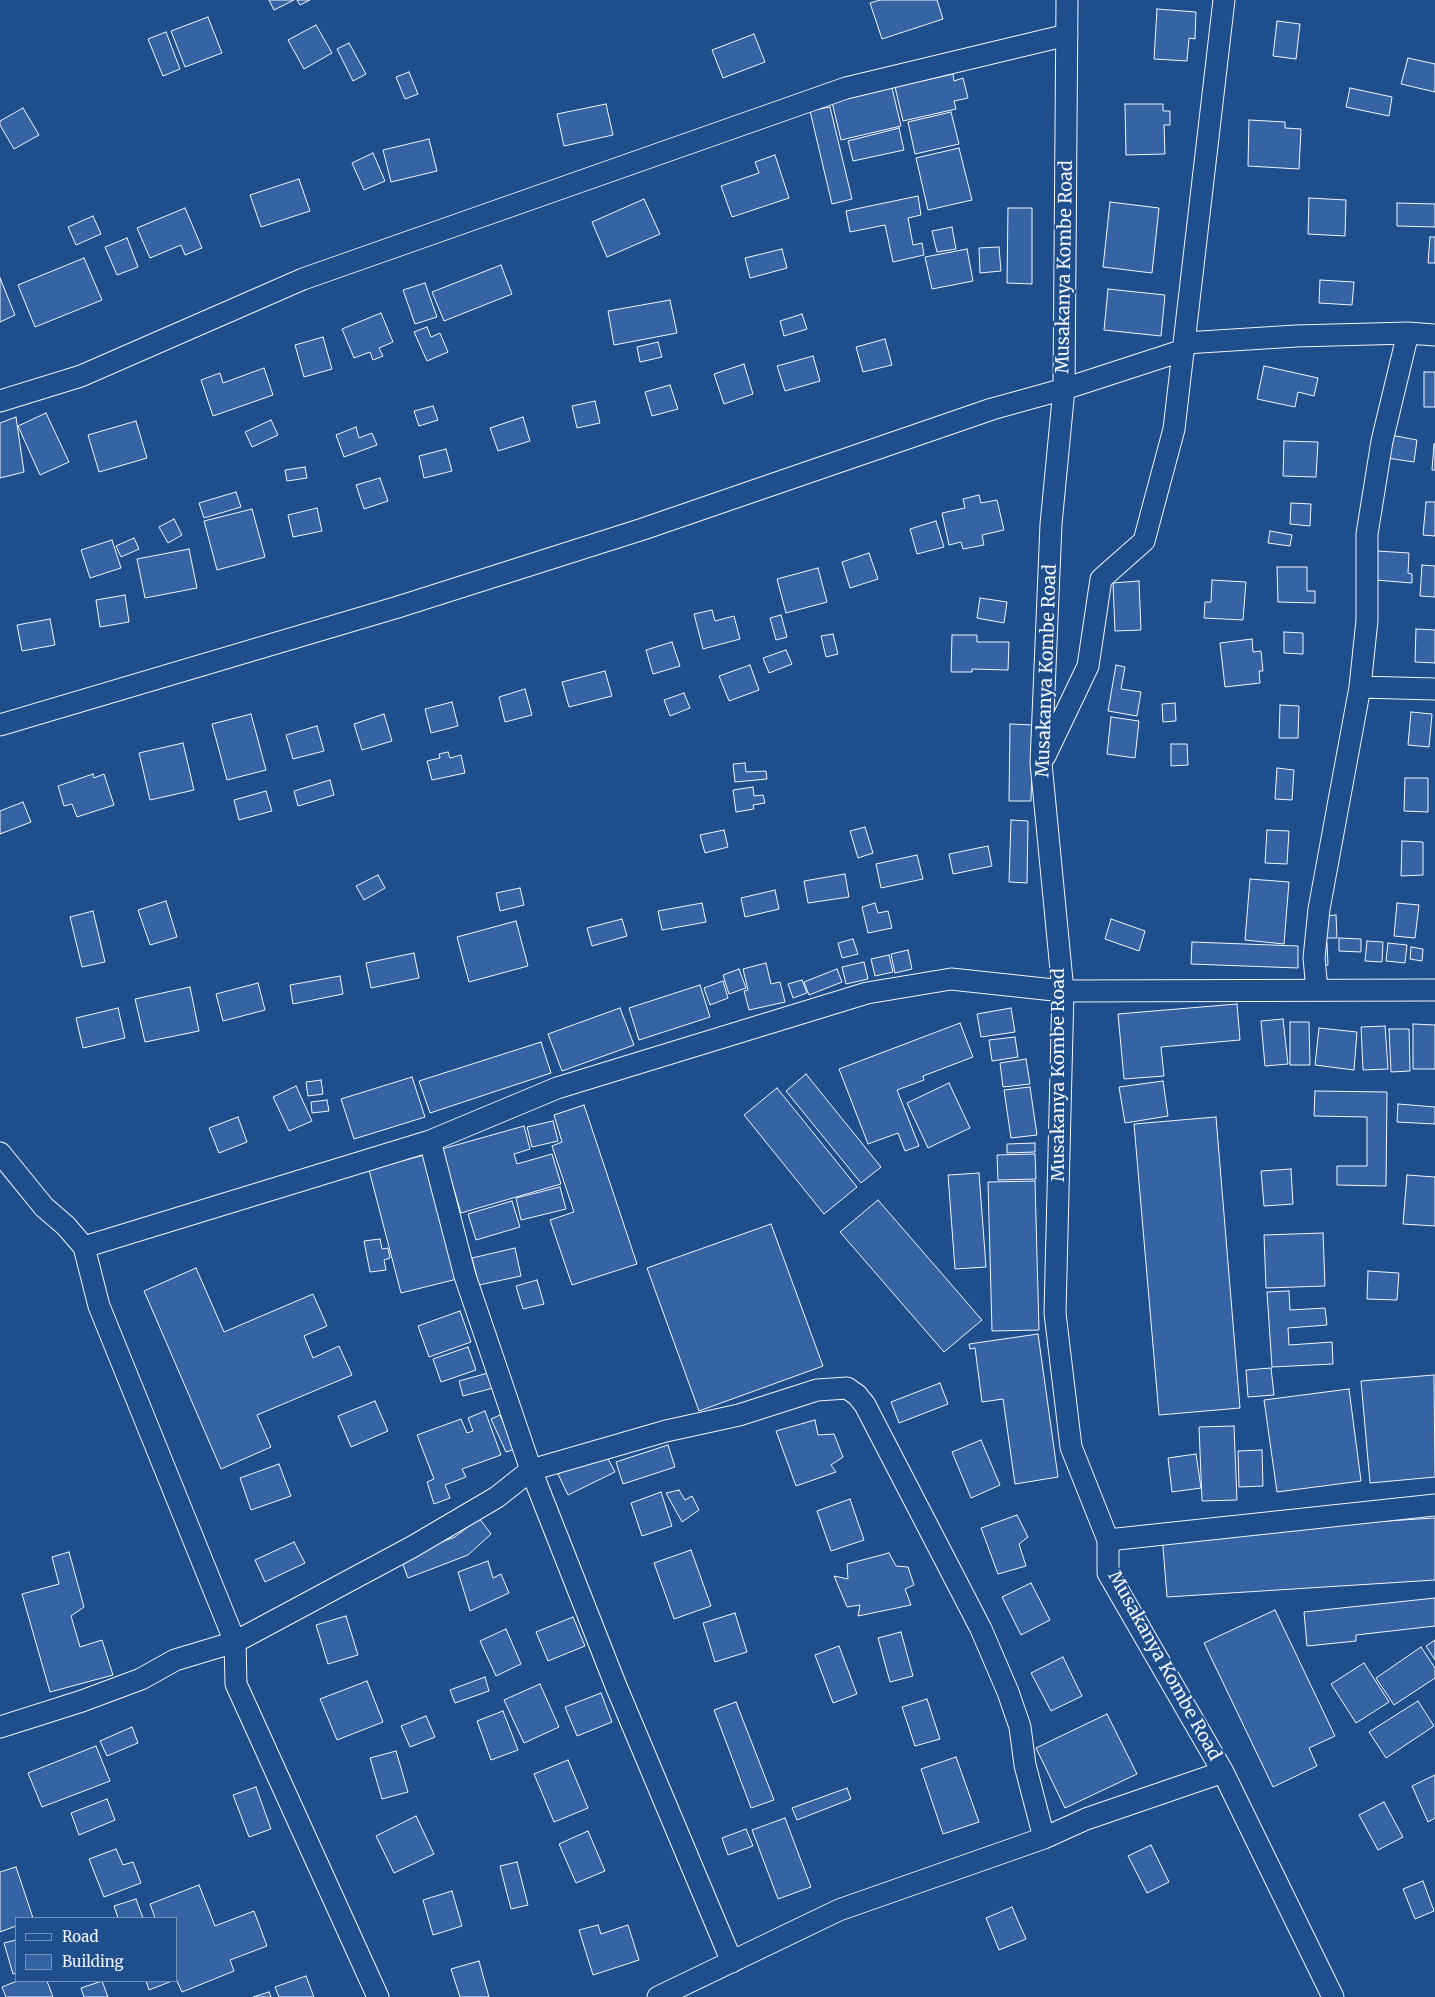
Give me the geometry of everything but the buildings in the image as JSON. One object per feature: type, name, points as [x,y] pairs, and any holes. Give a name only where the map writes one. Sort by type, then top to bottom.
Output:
[{"type":"street","name":"Musakanya Kombe Road","points":[[1066,0],[1064,389],[1051,524],[1042,763],[1063,991],[1056,1313],[1070,1447],[1108,1540],[1108,1573],[1223,1772],[1333,1997]]},
{"type":"street","points":[[1042,763],[1088,666],[1100,578],[1144,541],[1174,430],[1224,0]]},
{"type":"street","points":[[0,401],[81,376],[303,279],[846,88],[1067,35]]},
{"type":"street","points":[[1185,343],[1296,336],[1408,333],[1435,335]]},
{"type":"street","points":[[1317,990],[1314,958],[1319,909],[1360,687],[1368,620],[1367,534],[1382,441],[1408,333]]},
{"type":"street","points":[[0,724],[398,608],[652,526],[992,409],[1064,389],[1184,350],[1185,343]]},
{"type":"street","points":[[1360,687],[1435,689]]},
{"type":"street","points":[[84,1246],[430,1141],[557,1088],[867,993],[951,979],[1063,991],[1435,990]]},
{"type":"street","points":[[430,1141],[465,1276],[531,1470],[616,1686],[732,1962]]},
{"type":"street","points":[[0,1153],[44,1207],[66,1226],[84,1246],[99,1306],[235,1642],[236,1684],[378,1997]]},
{"type":"street","points":[[0,1727],[82,1701],[141,1679],[175,1660],[235,1642],[412,1547],[497,1496],[531,1470],[666,1431],[739,1415],[817,1390],[847,1388],[857,1395],[865,1406],[976,1620],[1008,1692],[1020,1727],[1025,1764],[1044,1838]]},
{"type":"street","points":[[1108,1540],[1435,1505]]},
{"type":"street","points":[[658,1997],[839,1910],[1044,1838],[1086,1819],[1223,1772]]}]
